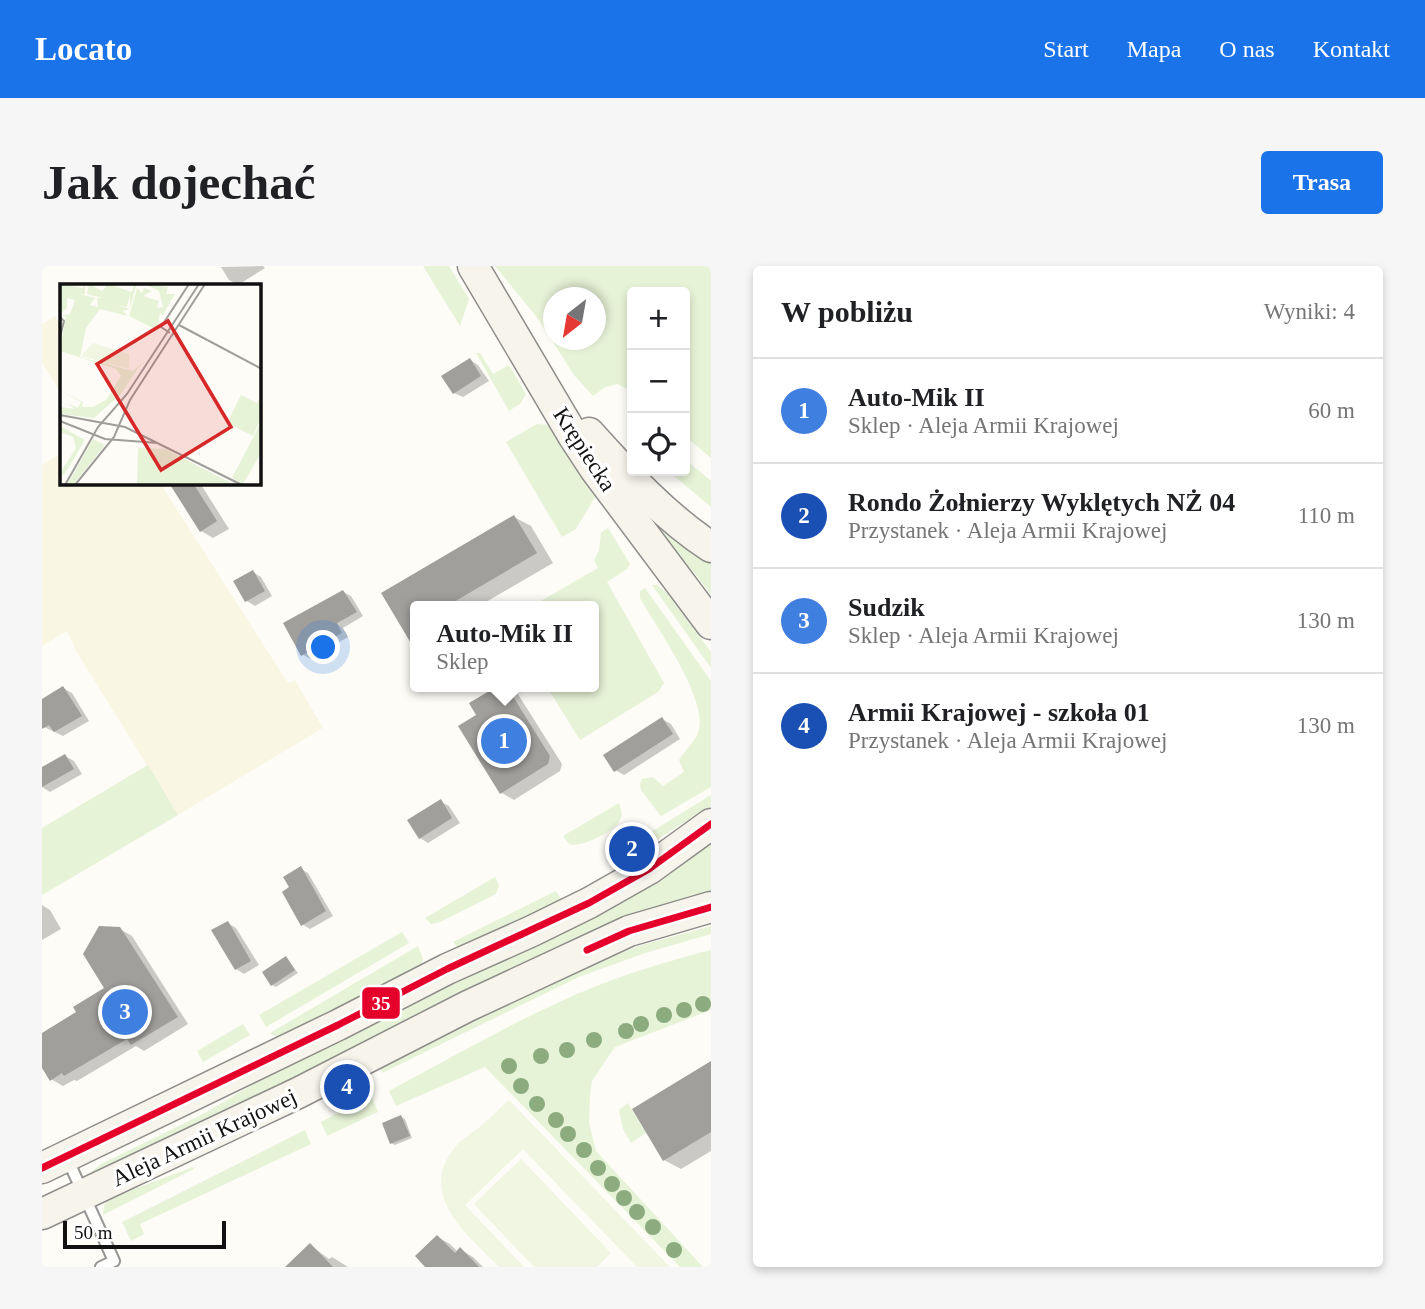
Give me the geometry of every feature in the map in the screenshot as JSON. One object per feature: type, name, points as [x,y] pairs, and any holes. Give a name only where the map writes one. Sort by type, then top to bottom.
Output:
[{"type":"street","name":"Krępiecka","points":[[473,266],[595,469],[711,624]]},
{"type":"street","points":[[521,348],[579,421],[618,464],[684,528],[711,547]]},
{"type":"street","name":"Aleja Armii Krajowej","points":[[54,1163],[327,1031],[447,969],[589,903],[641,875],[711,824]]},
{"type":"street","name":"Aleja Armii Krajowej","points":[[42,1214],[298,1093],[468,1006],[606,941],[629,931],[711,907]]},
{"type":"lane","points":[[54,1163],[85,1194],[114,1261],[101,1267]]},
{"type":"shaded area","points":[[55,316],[60,324],[60,391],[42,363],[42,324]]},
{"type":"shaded area","points":[[60,454],[60,485],[161,485],[288,683],[295,680],[323,728],[178,815],[76,651],[67,631],[42,646],[42,465]]},
{"type":"green space","points":[[423,266],[449,266],[469,299],[460,326]]},
{"type":"green space","points":[[495,266],[711,266],[711,458],[690,440],[690,287],[627,287],[627,389],[618,384],[605,387],[593,396],[574,375],[558,350],[606,350],[606,287],[543,287],[543,326]]},
{"type":"green space","points":[[476,353],[480,353],[493,374],[509,365],[526,394],[520,404],[509,411]]},
{"type":"green space","points":[[537,424],[548,425],[555,433],[595,497],[576,529],[562,537],[506,442]]},
{"type":"green space","points":[[604,462],[696,554],[711,563],[711,595],[697,576],[636,511]]},
{"type":"green space","points":[[690,463],[711,481],[711,507],[674,476],[690,476]]},
{"type":"green space","points":[[608,528],[630,564],[607,582],[664,683],[658,692],[580,740],[550,692],[599,692],[599,601],[541,601],[598,568],[594,560],[599,551],[601,533]]},
{"type":"green space","points":[[652,585],[657,585],[666,592],[711,652],[711,668]]},
{"type":"green space","points":[[645,588],[711,681],[711,787],[661,816],[641,790],[640,784],[642,779],[653,777],[663,786],[684,772],[679,760],[698,734],[699,716],[688,681],[640,598],[640,591]]},
{"type":"green space","points":[[148,765],[178,815],[42,895],[42,828]]},
{"type":"green space","points":[[711,795],[711,806],[656,840],[651,832]]},
{"type":"green space","points":[[619,803],[622,814],[620,820],[604,834],[574,845],[569,844],[563,836]]},
{"type":"green space","points":[[711,839],[711,891],[625,919],[90,1177],[92,1171],[101,1164],[205,1113],[287,1064]]},
{"type":"green space","points":[[495,877],[499,885],[496,894],[440,922],[431,924],[425,918]]},
{"type":"green space","points":[[556,891],[563,902],[458,948],[453,942]]},
{"type":"green space","points":[[711,926],[711,934],[645,953],[579,977],[382,1073],[381,1067],[385,1062],[574,971],[639,946]]},
{"type":"green space","points":[[402,932],[409,943],[266,1027],[259,1015]]},
{"type":"green space","points":[[418,946],[423,959],[421,967],[284,1038],[270,1033]]},
{"type":"green space","points":[[711,950],[711,1010],[615,1047],[592,1081],[589,1123],[596,1151],[703,1267],[680,1267],[485,1067],[396,1106],[389,1091],[490,1036],[568,998],[637,971]]},
{"type":"green space","points":[[243,1024],[250,1035],[203,1062],[197,1051]]},
{"type":"green space","points":[[371,1095],[378,1112],[327,1136],[321,1122]]},
{"type":"green space","points":[[509,1100],[670,1267],[637,1267],[523,1149],[465,1205],[524,1267],[499,1267],[473,1241],[450,1212],[443,1197],[441,1181],[445,1164],[459,1143]]},
{"type":"green space","points":[[628,1103],[646,1133],[631,1143],[623,1129],[619,1110]]},
{"type":"green space","points":[[305,1130],[311,1144],[140,1224],[144,1234],[131,1241],[122,1222]]},
{"type":"green space","points":[[521,1159],[611,1253],[597,1267],[534,1267],[474,1204]]},
{"type":"green space","points":[[193,1167],[194,1169],[103,1215],[104,1205],[110,1198]]},
{"type":"building","points":[[470,358],[481,376],[453,394],[441,376]]},
{"type":"building","points":[[170,485],[194,485],[217,521],[200,532]]},
{"type":"building","points":[[514,515],[537,553],[455,601],[410,601],[410,642],[381,593]]},
{"type":"building","points":[[253,570],[265,591],[245,602],[233,581]]},
{"type":"building","points":[[343,590],[357,612],[337,623],[342,633],[301,656],[283,623]]},
{"type":"building","points":[[63,686],[82,716],[54,732],[49,725],[42,729],[42,699]]},
{"type":"building","points":[[488,692],[510,692],[550,756],[548,764],[500,794],[458,726],[476,715],[469,703]]},
{"type":"building","points":[[662,717],[673,734],[614,772],[603,755]]},
{"type":"building","points":[[65,754],[74,769],[42,787],[42,767]]},
{"type":"building","points":[[441,799],[452,818],[419,839],[407,820]]},
{"type":"building","points":[[301,866],[326,911],[301,926],[282,892],[289,887],[283,877]]},
{"type":"building","points":[[228,921],[251,961],[235,970],[211,930]]},
{"type":"building","points":[[99,926],[120,927],[178,1017],[131,1045],[127,1039],[64,1076],[62,1073],[50,1081],[42,1068],[42,1033],[76,1012],[73,1007],[104,988],[83,954]]},
{"type":"building","points":[[286,956],[295,970],[271,986],[262,972]]},
{"type":"building","points":[[711,1061],[711,1132],[663,1161],[632,1109]]},
{"type":"building","points":[[401,1115],[410,1136],[390,1144],[382,1123]]},
{"type":"building","points":[[437,1235],[455,1253],[460,1247],[479,1267],[425,1267],[415,1256]]},
{"type":"building","points":[[310,1243],[333,1267],[285,1267]]},
{"type":"transit line","name":"35","points":[[42,1168],[338,1025],[447,969],[589,903],[649,869],[711,824]]},
{"type":"transit line","name":"35","points":[[587,950],[629,931],[711,907]]},
{"type":"place","name":"Auto-Mik II","points":[[504,741]]},
{"type":"place","name":"Rondo Żołnierzy Wyklętych NŻ 04","points":[[632,849]]},
{"type":"place","name":"Sudzik","points":[[125,1012]]},
{"type":"place","name":"Armii Krajowej - szkoła 01","points":[[347,1087]]}]
